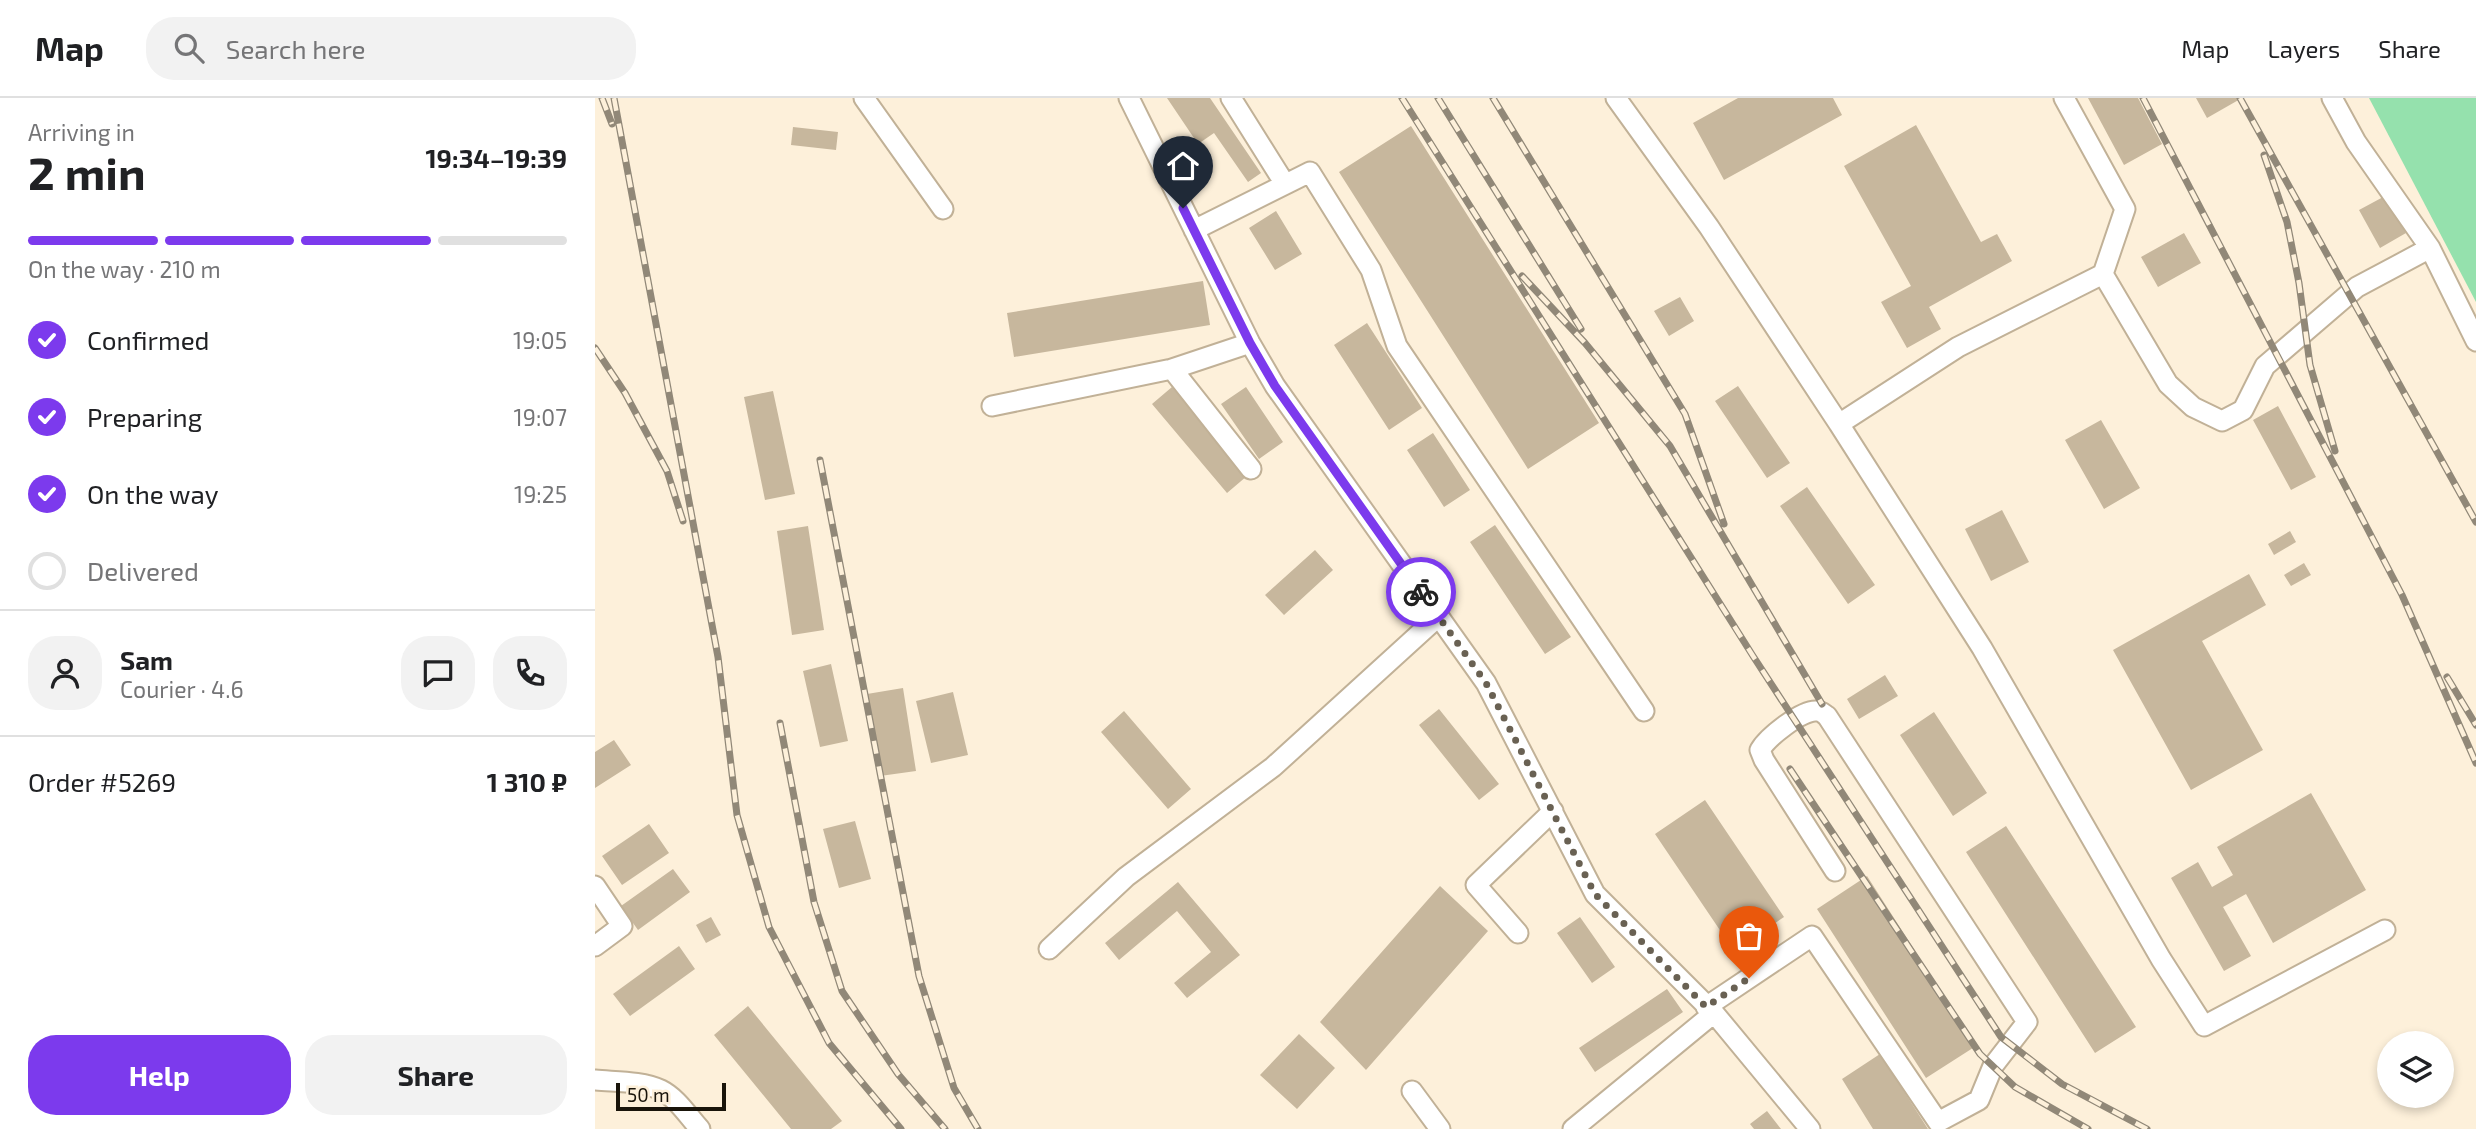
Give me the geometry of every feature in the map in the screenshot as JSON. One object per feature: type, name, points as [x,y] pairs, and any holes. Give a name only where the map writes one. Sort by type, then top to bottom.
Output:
[{"type":"street","points":[[865,98],[943,209]]},
{"type":"street","points":[[1129,98],[1250,343],[1275,386],[1486,683],[1595,894],[1706,1006],[1810,1129]]},
{"type":"street","points":[[1231,98],[1285,184]]},
{"type":"street","points":[[1616,98],[1709,227],[1982,648],[2161,959],[2204,1026],[2385,930]]},
{"type":"street","points":[[1839,424],[1958,347],[2103,274],[2125,209],[2064,98]]},
{"type":"street","points":[[2332,98],[2356,142],[2430,248],[2476,341]]},
{"type":"street","points":[[1194,230],[1310,172],[1371,270],[1397,346],[1644,711]]},
{"type":"street","points":[[2103,274],[2168,384],[2193,407],[2222,421],[2243,410],[2265,366],[2357,288],[2430,248]]},
{"type":"street","points":[[992,406],[1172,369],[1250,343]]},
{"type":"street","points":[[1172,369],[1251,469]]},
{"type":"street","points":[[1049,949],[1126,877],[1273,767],[1439,616]]},
{"type":"street","points":[[1573,1129],[1706,1006],[1812,936],[1938,1122],[1979,1100],[1993,1066],[2027,1022],[1827,716],[1817,711],[1804,713],[1765,741],[1760,750],[1835,871]]},
{"type":"street","points":[[1518,933],[1476,885],[1553,811]]},
{"type":"street","points":[[595,886],[622,926],[595,946]]},
{"type":"street","points":[[595,1080],[649,1086],[660,1090],[672,1098],[700,1129]]},
{"type":"street","points":[[1412,1091],[1440,1129]]},
{"type":"green space","points":[[2369,98],[2476,98],[2476,302]]},
{"type":"building","points":[[1167,98],[1210,98],[1261,173],[1248,182],[1214,133],[1198,144]]},
{"type":"building","points":[[1738,98],[1833,98],[1842,115],[1724,180],[1693,123]]},
{"type":"building","points":[[2088,98],[2138,98],[2162,144],[2124,165]]},
{"type":"building","points":[[2196,98],[2242,98],[2207,118]]},
{"type":"building","points":[[1916,125],[1981,242],[1997,234],[2012,261],[1929,307],[1941,329],[1907,348],[1881,302],[1911,286],[1844,166]]},
{"type":"building","points":[[1411,126],[1599,423],[1528,469],[1339,172]]},
{"type":"building","points":[[793,127],[838,132],[836,150],[791,145]]},
{"type":"building","points":[[2385,196],[2406,233],[2380,248],[2359,210]]},
{"type":"building","points":[[1276,211],[1302,254],[1275,270],[1249,228]]},
{"type":"building","points":[[2184,233],[2201,263],[2158,287],[2141,257]]},
{"type":"building","points":[[1203,281],[1210,325],[1014,357],[1007,313]]},
{"type":"building","points":[[1680,297],[1694,321],[1669,336],[1654,311]]},
{"type":"building","points":[[1367,323],[1422,408],[1389,430],[1334,345]]},
{"type":"building","points":[[1738,386],[1790,463],[1767,478],[1715,401]]},
{"type":"building","points":[[1172,387],[1247,476],[1227,493],[1152,404]]},
{"type":"building","points":[[1246,387],[1283,442],[1259,459],[1221,404]]},
{"type":"building","points":[[773,391],[795,494],[765,500],[744,397]]},
{"type":"building","points":[[2278,406],[2316,477],[2291,490],[2253,420]]},
{"type":"building","points":[[2101,420],[2140,488],[2104,509],[2065,440]]},
{"type":"building","points":[[1433,433],[1470,490],[1444,507],[1407,450]]},
{"type":"building","points":[[1807,487],[1875,585],[1848,604],[1780,506]]},
{"type":"building","points":[[2002,510],[2029,562],[1991,581],[1965,529]]},
{"type":"building","points":[[1495,525],[1571,637],[1545,654],[1470,542]]},
{"type":"building","points":[[808,526],[824,630],[792,635],[777,531]]},
{"type":"building","points":[[2290,531],[2296,542],[2274,555],[2268,544]]},
{"type":"building","points":[[1315,550],[1333,570],[1284,615],[1265,595]]},
{"type":"building","points":[[2304,563],[2311,575],[2291,586],[2284,575]]},
{"type":"building","points":[[2249,574],[2266,605],[2202,641],[2263,750],[2191,790],[2113,650]]},
{"type":"building","points":[[831,664],[848,741],[820,747],[803,671]]},
{"type":"building","points":[[1885,675],[1898,696],[1859,719],[1847,699]]},
{"type":"building","points":[[903,688],[916,771],[880,776],[867,694]]},
{"type":"building","points":[[953,692],[968,755],[931,763],[916,701]]},
{"type":"building","points":[[1439,709],[1499,784],[1479,800],[1419,725]]},
{"type":"building","points":[[1124,711],[1191,789],[1168,809],[1101,732]]},
{"type":"building","points":[[1934,712],[1987,793],[1953,816],[1900,735]]},
{"type":"building","points":[[614,740],[631,765],[595,788],[595,752]]},
{"type":"building","points":[[2311,793],[2366,890],[2273,943],[2246,894],[2223,907],[2251,956],[2224,971],[2171,878],[2198,862],[2212,887],[2233,875],[2217,847]]},
{"type":"building","points":[[1705,800],[1784,917],[1734,951],[1655,834]]},
{"type":"building","points":[[855,821],[871,879],[839,888],[823,829]]},
{"type":"building","points":[[649,824],[669,853],[622,885],[602,856]]},
{"type":"building","points":[[2006,826],[2136,1027],[2095,1053],[1966,852]]},
{"type":"building","points":[[673,869],[690,892],[638,930],[621,906]]},
{"type":"building","points":[[1867,876],[1976,1046],[1926,1078],[1817,909]]},
{"type":"building","points":[[1178,882],[1240,955],[1187,998],[1174,983],[1211,952],[1177,911],[1119,960],[1105,943]]},
{"type":"building","points":[[1440,886],[1488,931],[1366,1070],[1320,1022]]},
{"type":"building","points":[[711,917],[721,935],[706,943],[696,925]]},
{"type":"building","points":[[1580,917],[1615,967],[1592,983],[1557,933]]},
{"type":"building","points":[[679,946],[695,969],[630,1016],[613,994]]},
{"type":"building","points":[[1667,989],[1683,1012],[1595,1072],[1579,1048]]},
{"type":"building","points":[[748,1006],[842,1121],[831,1129],[791,1129],[714,1035]]},
{"type":"building","points":[[1299,1034],[1335,1068],[1297,1109],[1260,1075]]},
{"type":"building","points":[[1880,1054],[1928,1129],[1873,1129],[1842,1079]]},
{"type":"building","points":[[1767,1111],[1781,1129],[1754,1129],[1750,1124]]},
{"type":"railway","points":[[602,98],[612,124]]},
{"type":"railway","points":[[614,98],[718,657],[737,815],[769,927],[829,1043],[901,1129]]},
{"type":"railway","points":[[1402,98],[1753,656],[2001,1037],[2062,1084],[2147,1129]]},
{"type":"railway","points":[[1438,98],[1581,329]]},
{"type":"railway","points":[[1493,98],[1685,414],[1724,524]]},
{"type":"railway","points":[[2143,98],[2402,595],[2476,763]]},
{"type":"railway","points":[[2240,98],[2476,522]]},
{"type":"railway","points":[[2264,155],[2287,222],[2299,283],[2310,365],[2335,451]]},
{"type":"railway","points":[[1522,276],[1585,343],[1670,446],[1822,704]]},
{"type":"railway","points":[[595,348],[625,393],[667,471],[683,521]]},
{"type":"railway","points":[[820,460],[919,976],[954,1088],[978,1129]]},
{"type":"railway","points":[[2447,677],[2476,725]]},
{"type":"railway","points":[[780,723],[814,902],[842,991],[898,1074],[945,1129]]},
{"type":"railway","points":[[1790,769],[1980,1054],[2015,1087],[2088,1129]]},
{"type":"way so far","points":[[1421,592],[1486,683],[1595,894],[1706,1007],[1749,978]]},
{"type":"route","points":[[1183,208],[1250,343],[1275,386],[1421,592]]}]
